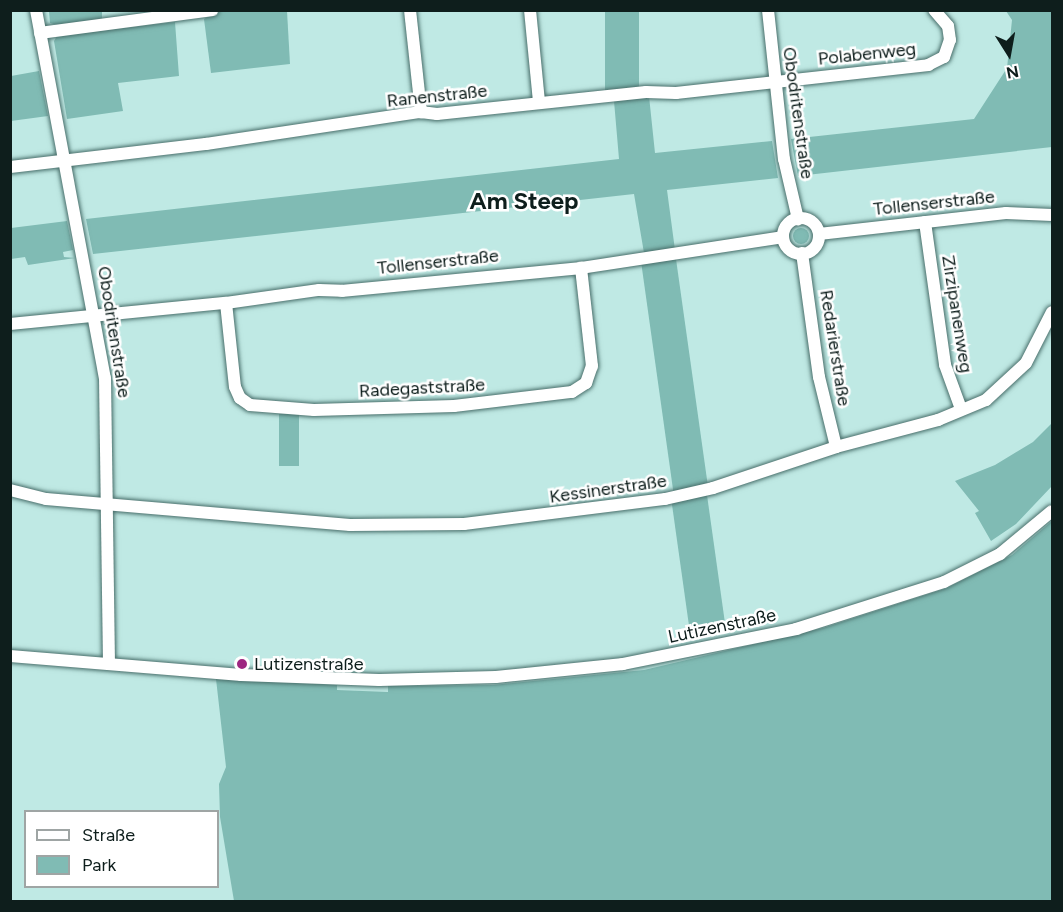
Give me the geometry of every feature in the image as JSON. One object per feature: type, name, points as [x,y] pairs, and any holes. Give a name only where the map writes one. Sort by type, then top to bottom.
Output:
[{"type":"street","name":"Obodritenstraße","points":[[36,10],[96,314],[107,404],[109,664]]},
{"type":"street","points":[[40,33],[212,10]]},
{"type":"street","points":[[410,10],[421,112]]},
{"type":"street","points":[[530,10],[539,101]]},
{"type":"street","name":"Obodritenstraße","points":[[768,10],[784,159],[798,219]]},
{"type":"street","name":"Polabenweg","points":[[775,82],[934,63],[947,53],[950,40],[948,26],[934,10]]},
{"type":"street","name":"Ranenstraße","points":[[10,167],[421,112],[437,114],[539,101],[775,82]]},
{"type":"street","name":"Tollenserstraße","points":[[819,234],[1006,213],[1053,215]]},
{"type":"street","points":[[798,219],[809,220],[819,234],[816,245],[802,254],[791,251],[783,237],[786,227],[798,219]]},
{"type":"street","name":"Zirzipanenweg","points":[[926,222],[945,365],[961,409]]},
{"type":"street","name":"Tollenserstraße","points":[[10,324],[226,303],[319,290],[342,291],[581,268],[783,237]]},
{"type":"street","name":"Redarierstraße","points":[[802,254],[819,376],[836,447]]},
{"type":"street","name":"Radegaststraße","points":[[226,303],[235,387],[250,405],[349,410],[454,406],[572,392],[586,383],[592,366],[581,268]]},
{"type":"street","name":"Kessinerstraße","points":[[10,490],[27,497],[350,525],[464,524],[581,512],[700,492],[836,447],[938,420],[986,400],[1009,382],[1035,350],[1053,312]]},
{"type":"street","name":"Lutizenstraße","points":[[10,656],[379,680],[496,677],[640,662],[796,629],[945,582],[1000,554],[1053,511]]},
{"type":"green space","points":[[49,11],[102,11],[102,21],[57,25],[50,23]]},
{"type":"green space","points":[[218,11],[287,11],[290,64],[211,73],[204,19]]},
{"type":"green space","points":[[605,11],[639,11],[639,91],[605,91]]},
{"type":"green space","points":[[1006,11],[1052,11],[1052,147],[798,176],[791,139],[974,119],[1007,68],[1012,20]]},
{"type":"green space","points":[[175,22],[179,76],[118,83],[123,111],[67,119],[54,41],[57,36]]},
{"type":"green space","points":[[39,71],[48,116],[11,121],[11,76]]},
{"type":"green space","points":[[649,96],[655,153],[772,141],[778,178],[667,190],[675,250],[644,253],[634,194],[93,254],[86,219],[619,159],[614,101]]},
{"type":"green space","points":[[67,221],[73,250],[63,252],[64,257],[75,258],[28,265],[25,257],[11,259],[11,228]]},
{"type":"green space","points":[[798,228],[804,228],[809,236],[807,242],[798,244],[793,239],[793,233]]},
{"type":"green space","points":[[676,259],[708,486],[673,491],[641,264]]},
{"type":"green space","points":[[279,414],[299,414],[299,466],[279,466]]},
{"type":"green space","points":[[1052,423],[1052,486],[1016,524],[991,541],[975,513],[979,511],[955,481],[995,465],[1033,442]]},
{"type":"green space","points":[[707,495],[726,629],[690,634],[671,500]]},
{"type":"green space","points":[[1052,521],[1052,901],[234,901],[220,817],[219,784],[226,767],[216,679],[337,685],[337,690],[388,692],[388,686],[493,685],[644,670],[823,628],[947,588],[1012,555]]},
{"type":"place","name":"Lutizenstraße","points":[[242,664]]},
{"type":"district","name":"Am Steep","points":[[524,201]]}]
